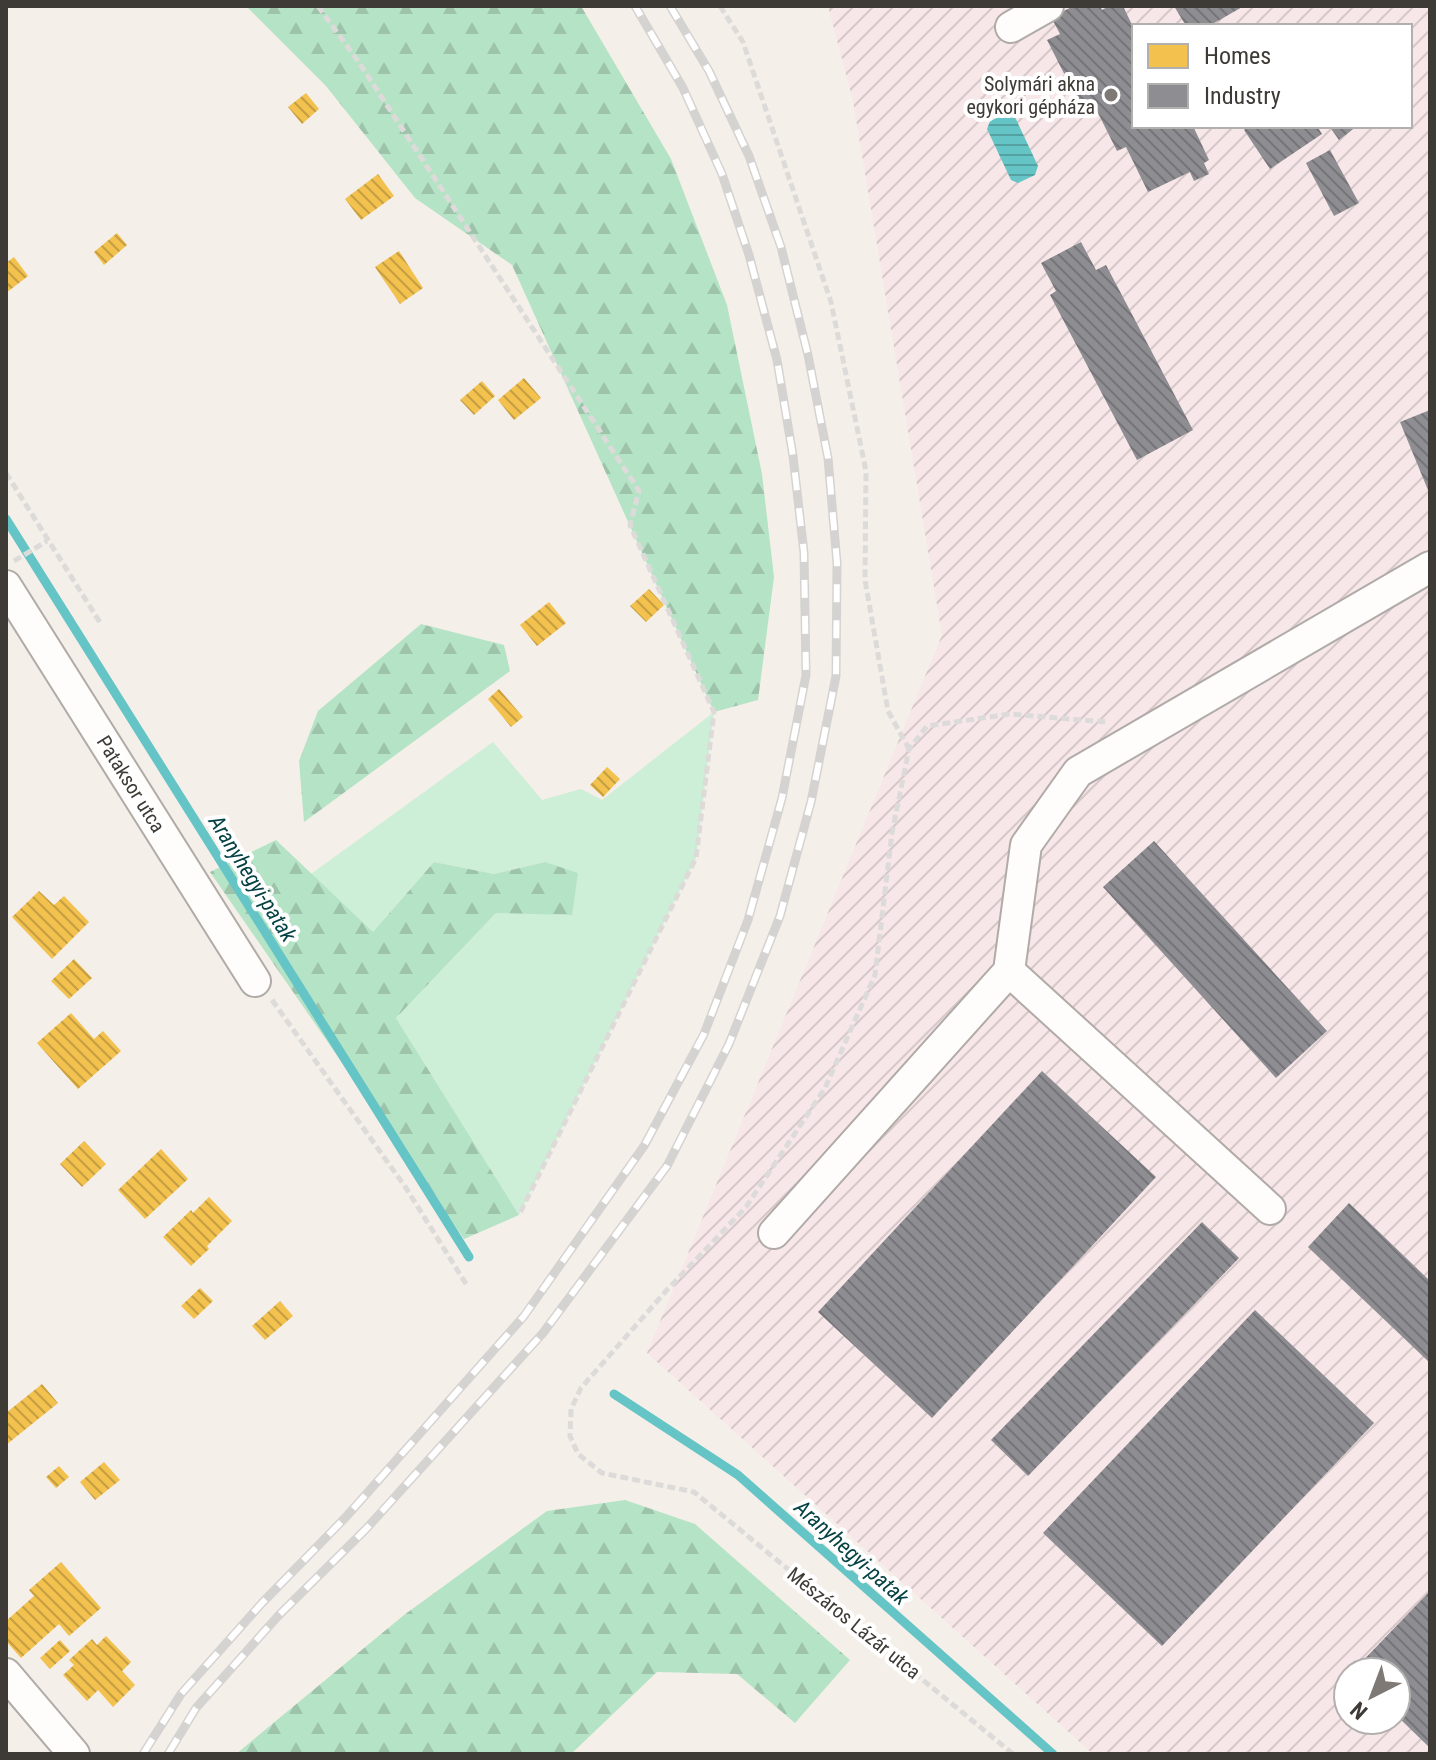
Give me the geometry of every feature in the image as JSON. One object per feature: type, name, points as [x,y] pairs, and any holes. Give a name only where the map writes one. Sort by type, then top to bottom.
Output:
[{"type":"street","points":[[1011,27],[1048,6]]},
{"type":"street","points":[[774,1233],[1009,971],[1026,845],[1078,772],[1430,567]]},
{"type":"street","name":"Pataksor utca","points":[[6,586],[255,981]]},
{"type":"street","points":[[1009,971],[1270,1209]]},
{"type":"street","points":[[6,1674],[74,1754]]},
{"type":"path","points":[[318,6],[360,64],[639,491],[630,525],[714,712],[696,858],[519,1215]]},
{"type":"path","points":[[720,6],[743,42],[831,302],[866,471],[865,580],[888,711],[909,749],[927,726],[1010,714],[1156,726]]},
{"type":"path","points":[[6,473],[101,624]]},
{"type":"path","points":[[6,566],[47,541]]},
{"type":"path","name":"Mészáros Lázár utca","points":[[909,749],[892,833],[875,975],[825,1088],[746,1207],[581,1388],[571,1409],[570,1436],[578,1454],[602,1473],[694,1492],[1013,1754]]},
{"type":"path","points":[[255,981],[284,1013],[398,1175],[468,1287]]},
{"type":"shaded area","points":[[828,6],[1430,6],[1430,1754],[1093,1754],[647,1353],[942,635],[853,101]]},
{"type":"green space","points":[[246,6],[581,6],[671,159],[727,305],[762,474],[774,577],[758,700],[714,712],[512,265],[415,198],[326,86]]},
{"type":"green space","points":[[421,624],[504,645],[510,671],[304,822],[299,761],[318,711]]},
{"type":"green space","points":[[714,712],[696,858],[519,1215],[396,1018],[497,912],[572,915],[545,862],[494,874],[434,862],[373,932],[311,874],[493,742],[542,800],[581,789],[602,800]]},
{"type":"green space","points":[[276,840],[373,932],[434,862],[494,874],[545,862],[578,873],[572,915],[496,913],[396,1018],[519,1215],[464,1239],[210,872]]},
{"type":"green space","points":[[625,1500],[695,1524],[850,1660],[795,1723],[737,1674],[657,1672],[571,1754],[236,1754],[404,1615],[547,1511]]},
{"type":"water","points":[[1008,113],[1015,117],[1038,166],[1035,175],[1018,183],[1011,180],[987,129],[990,121]]},
{"type":"building: Homes","points":[[306,93],[319,109],[302,124],[288,107]]},
{"type":"building: Homes","points":[[378,174],[394,196],[361,220],[345,199]]},
{"type":"building: Homes","points":[[117,233],[127,245],[104,265],[94,252]]},
{"type":"building: Homes","points":[[399,251],[423,288],[400,304],[375,267]]},
{"type":"building: Homes","points":[[14,257],[28,276],[6,293],[6,263]]},
{"type":"building: Homes","points":[[524,378],[541,398],[514,420],[498,400]]},
{"type":"building: Homes","points":[[482,381],[495,396],[474,415],[460,400]]},
{"type":"building: Homes","points":[[649,589],[664,605],[646,622],[630,606]]},
{"type":"building: Homes","points":[[549,602],[566,623],[537,646],[520,625]]},
{"type":"building: Homes","points":[[499,689],[523,717],[511,727],[488,699]]},
{"type":"building: Homes","points":[[607,767],[620,779],[603,797],[590,785]]},
{"type":"building: Homes","points":[[39,891],[54,905],[64,896],[89,922],[52,959],[12,917]]},
{"type":"building: Homes","points":[[74,959],[92,978],[69,999],[51,981]]},
{"type":"building: Homes","points":[[71,1013],[94,1039],[103,1031],[121,1051],[78,1089],[37,1043]]},
{"type":"building: Homes","points":[[84,1141],[106,1164],[82,1187],[60,1164]]},
{"type":"building: Homes","points":[[161,1149],[188,1179],[145,1219],[118,1190]]},
{"type":"building: Homes","points":[[209,1197],[232,1221],[191,1266],[163,1237]]},
{"type":"building: Homes","points":[[200,1288],[213,1301],[194,1319],[181,1306]]},
{"type":"building: Homes","points":[[280,1301],[293,1316],[265,1340],[252,1326]]},
{"type":"building: Homes","points":[[42,1384],[58,1403],[6,1445],[6,1413]]},
{"type":"building: Homes","points":[[104,1462],[120,1480],[95,1500],[80,1482]]},
{"type":"building: Homes","points":[[59,1466],[69,1477],[56,1488],[46,1477]]},
{"type":"building: Homes","points":[[61,1562],[101,1608],[69,1636],[59,1624],[21,1658],[6,1641],[6,1621],[34,1596],[29,1590]]},
{"type":"building: Homes","points":[[106,1636],[131,1662],[122,1671],[135,1685],[113,1707],[98,1690],[87,1701],[63,1675],[74,1665],[69,1660],[92,1639],[97,1645]]},
{"type":"building: Homes","points":[[60,1640],[70,1651],[50,1669],[40,1658]]},
{"type":"building: Industry","points":[[1074,6],[1100,6],[1102,10],[1109,6],[1123,6],[1132,25],[1132,128],[1194,128],[1209,160],[1204,163],[1209,174],[1194,181],[1190,172],[1148,192],[1126,147],[1117,151],[1091,99],[1080,105],[1047,40],[1060,34],[1051,17]]},
{"type":"building: Industry","points":[[1174,6],[1244,6],[1212,24],[1185,24]]},
{"type":"building: Industry","points":[[1318,128],[1322,134],[1270,169],[1244,130]]},
{"type":"building: Industry","points":[[1330,128],[1354,128],[1339,140]]},
{"type":"building: Industry","points":[[1330,150],[1359,203],[1334,216],[1306,163]]},
{"type":"building: Industry","points":[[1081,242],[1096,270],[1106,265],[1193,430],[1137,460],[1050,295],[1056,291],[1041,263]]},
{"type":"building: Industry","points":[[1430,410],[1430,495],[1400,422]]},
{"type":"building: Industry","points":[[1154,841],[1327,1031],[1276,1078],[1103,887]]},
{"type":"building: Industry","points":[[1042,1071],[1156,1177],[932,1418],[818,1312]]},
{"type":"building: Industry","points":[[1349,1203],[1430,1281],[1430,1363],[1308,1247]]},
{"type":"building: Industry","points":[[1202,1222],[1239,1258],[1028,1476],[991,1440]]},
{"type":"building: Industry","points":[[1255,1310],[1374,1423],[1162,1646],[1043,1533]]},
{"type":"building: Industry","points":[[1430,1591],[1430,1748],[1412,1731],[1412,1656],[1367,1656]]},
{"type":"waterway","name":"Aranyhegyi-patak","points":[[6,519],[469,1257]]},
{"type":"waterway","name":"Aranyhegyi-patak","points":[[614,1394],[738,1475],[1053,1754]]},
{"type":"railway","points":[[143,1754],[181,1694],[262,1603],[345,1518],[524,1316],[644,1146],[704,1034],[748,920],[782,798],[806,675],[804,553],[793,456],[777,360],[749,255],[722,174],[683,88],[635,6]]},
{"type":"railway","points":[[168,1754],[196,1708],[279,1615],[366,1529],[543,1333],[667,1166],[729,1044],[780,916],[811,802],[836,676],[837,563],[828,458],[808,355],[781,247],[749,156],[709,71],[670,6]]},
{"type":"place","name":"Solymári akna egykori gépháza","points":[[1111,95]]}]
